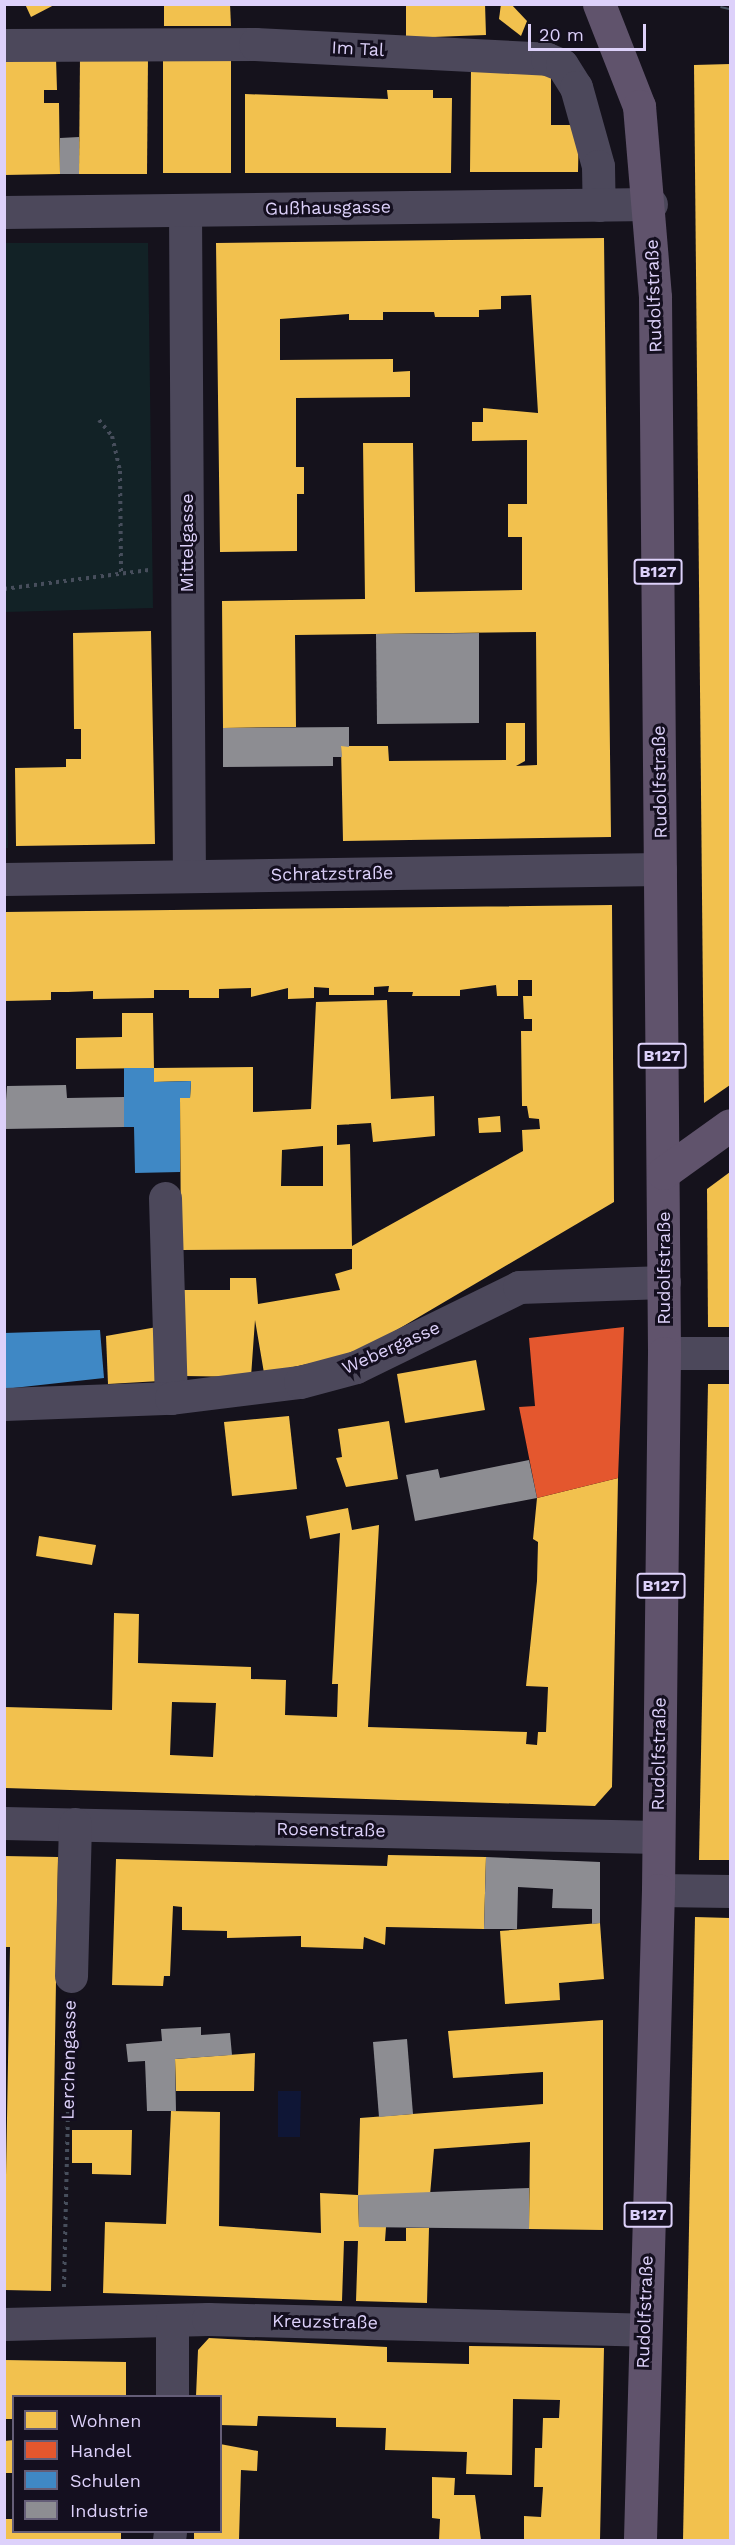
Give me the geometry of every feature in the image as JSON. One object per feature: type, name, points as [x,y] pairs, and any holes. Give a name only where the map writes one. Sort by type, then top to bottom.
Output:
[{"type":"main road","name":"Rudolfstraße","points":[[599,4],[639,106],[651,204],[664,1353],[658,1890],[640,2541]]},
{"type":"main road","points":[[663,1173],[730,1125]]},
{"type":"street","name":"Im Tal","points":[[4,45],[255,44],[547,59],[562,65],[583,107],[598,166],[599,205]]},
{"type":"street","name":"Gußhausgasse","points":[[4,212],[651,204]]},
{"type":"street","name":"Mittelgasse","points":[[185,210],[189,876]]},
{"type":"street","name":"Schratzstraße","points":[[4,879],[660,869]]},
{"type":"street","points":[[165,1197],[171,1398]]},
{"type":"street","name":"Webergasse","points":[[4,1404],[171,1398],[300,1382],[356,1368],[519,1287],[664,1282]]},
{"type":"street","points":[[664,1353],[730,1353]]},
{"type":"street","name":"Rosenstraße","points":[[4,1823],[658,1837]]},
{"type":"street","name":"Lerchengasse","points":[[71,1976],[75,1824]]},
{"type":"street","points":[[658,1890],[730,1891]]},
{"type":"street","points":[[172,2320],[172,2395]]},
{"type":"street","name":"Kreuzstraße","points":[[4,2324],[172,2320],[645,2330]]},
{"type":"path","points":[[99,420],[112,436],[120,471],[121,572]]},
{"type":"path","points":[[4,589],[121,572],[159,569]]},
{"type":"path","name":"Lerchengasse","points":[[63,2296],[71,1976]]},
{"type":"shaded area","points":[[5,243],[148,243],[153,608],[5,612],[8,848],[4,848]]},
{"type":"water","points":[[278,2091],[301,2091],[300,2137],[278,2137]]},
{"type":"building: Wohnen","points":[[25,4],[56,4],[31,17]]},
{"type":"building: Wohnen","points":[[164,4],[230,4],[231,26],[164,26]]},
{"type":"building: Wohnen","points":[[406,4],[485,4],[486,35],[406,38]]},
{"type":"building: Wohnen","points":[[501,4],[511,4],[527,21],[521,36],[499,19]]},
{"type":"building: Wohnen","points":[[80,57],[148,57],[147,174],[79,174]]},
{"type":"building: Wohnen","points":[[163,57],[231,57],[231,173],[163,173]]},
{"type":"building: Wohnen","points":[[56,58],[57,90],[44,90],[44,103],[59,103],[60,174],[4,175],[4,59]]},
{"type":"building: Wohnen","points":[[730,64],[730,1085],[704,1103],[694,65]]},
{"type":"building: Wohnen","points":[[471,68],[551,68],[551,125],[579,125],[578,172],[470,172]]},
{"type":"building: Wohnen","points":[[387,90],[433,90],[433,98],[452,98],[451,173],[245,173],[245,94],[388,99]]},
{"type":"building: Wohnen","points":[[604,238],[611,837],[343,841],[341,746],[388,746],[389,761],[506,760],[506,723],[525,723],[525,761],[516,766],[537,765],[536,632],[295,635],[296,727],[223,728],[222,601],[365,599],[363,443],[413,443],[415,592],[522,590],[522,537],[508,537],[508,504],[527,504],[527,440],[472,441],[472,422],[483,422],[483,408],[538,413],[531,295],[501,296],[501,309],[479,310],[479,317],[435,317],[434,312],[383,312],[383,320],[349,320],[349,314],[280,319],[280,360],[393,359],[393,372],[410,371],[410,397],[296,398],[296,467],[304,467],[304,494],[297,494],[297,551],[220,552],[216,243]]},
{"type":"building: Wohnen","points":[[151,631],[155,844],[16,846],[15,768],[66,767],[66,759],[81,759],[81,729],[74,729],[73,633]]},
{"type":"building: Wohnen","points":[[612,905],[614,1202],[356,1354],[264,1373],[255,1320],[251,1377],[184,1376],[184,1290],[230,1290],[230,1278],[256,1278],[258,1304],[340,1290],[335,1274],[352,1269],[352,1249],[181,1250],[180,1098],[190,1098],[191,1081],[154,1082],[154,1068],[253,1067],[253,1112],[311,1109],[316,1002],[387,1000],[391,1099],[434,1096],[435,1136],[373,1142],[371,1123],[337,1125],[337,1145],[350,1144],[352,1246],[523,1151],[522,1130],[540,1129],[539,1119],[529,1118],[527,1106],[522,1106],[521,1031],[532,1031],[532,1019],[524,1019],[523,996],[532,996],[532,980],[518,980],[518,996],[497,996],[496,985],[460,990],[460,996],[412,996],[413,992],[388,992],[389,986],[374,987],[374,995],[329,995],[329,988],[314,987],[314,998],[288,999],[288,988],[251,997],[251,988],[219,989],[219,998],[189,998],[189,990],[154,990],[154,998],[93,999],[93,991],[51,992],[51,1000],[4,1001],[4,912]],"holes":[[[323,1146],[323,1186],[281,1186],[282,1150]]]},
{"type":"building: Wohnen","points":[[122,1013],[153,1013],[154,1068],[76,1069],[76,1038],[122,1037]]},
{"type":"building: Wohnen","points":[[500,1116],[501,1132],[479,1133],[478,1118]]},
{"type":"building: Wohnen","points":[[730,1172],[730,1327],[708,1327],[707,1189]]},
{"type":"building: Wohnen","points":[[157,1327],[160,1381],[108,1384],[106,1336]]},
{"type":"building: Wohnen","points":[[476,1360],[485,1410],[405,1423],[397,1374]]},
{"type":"building: Wohnen","points":[[708,1384],[730,1384],[730,1860],[699,1860]]},
{"type":"building: Wohnen","points":[[289,1416],[297,1489],[232,1496],[224,1422]]},
{"type":"building: Wohnen","points":[[389,1421],[398,1479],[346,1487],[336,1458],[342,1457],[338,1429]]},
{"type":"building: Wohnen","points":[[618,1478],[612,1787],[595,1806],[5,1788],[5,1707],[112,1710],[114,1613],[139,1614],[138,1663],[251,1667],[251,1679],[286,1680],[285,1715],[337,1717],[338,1684],[332,1684],[340,1533],[310,1539],[306,1516],[348,1508],[352,1530],[379,1525],[368,1727],[527,1732],[526,1744],[537,1745],[538,1732],[546,1732],[548,1687],[526,1686],[537,1581],[538,1542],[533,1539],[537,1498]],"holes":[[[172,1702],[216,1703],[213,1757],[170,1755]]]},
{"type":"building: Wohnen","points":[[39,1536],[96,1545],[92,1565],[36,1556]]},
{"type":"building: Wohnen","points":[[388,1855],[486,1857],[484,1929],[386,1927],[385,1945],[364,1937],[363,1949],[301,1947],[301,1936],[227,1938],[227,1931],[182,1930],[182,1907],[173,1906],[170,1976],[164,1976],[163,1986],[112,1985],[116,1859],[387,1866]]},
{"type":"building: Wohnen","points":[[4,1856],[58,1857],[51,2291],[4,2290],[10,1947],[4,1947]]},
{"type":"building: Wohnen","points":[[695,1917],[730,1918],[730,2540],[683,2540]]},
{"type":"building: Wohnen","points":[[600,1923],[604,1979],[559,1983],[560,2000],[505,2004],[500,1931]]},
{"type":"building: Wohnen","points":[[603,2020],[603,2230],[529,2229],[530,2142],[434,2149],[430,2195],[358,2195],[360,2118],[543,2104],[543,2072],[453,2078],[448,2031]]},
{"type":"building: Wohnen","points":[[255,2053],[254,2091],[176,2091],[175,2059]]},
{"type":"building: Wohnen","points":[[171,2111],[220,2112],[219,2226],[321,2233],[320,2193],[358,2195],[359,2227],[386,2227],[385,2241],[406,2241],[406,2228],[429,2228],[427,2303],[356,2301],[358,2241],[344,2241],[342,2301],[103,2293],[105,2222],[166,2224]]},
{"type":"building: Wohnen","points":[[72,2130],[132,2130],[131,2175],[92,2174],[92,2163],[72,2163]]},
{"type":"building: Wohnen","points":[[209,2338],[387,2347],[387,2362],[469,2364],[469,2346],[604,2348],[600,2540],[524,2540],[524,2516],[541,2517],[543,2487],[534,2487],[535,2448],[542,2448],[543,2418],[559,2418],[560,2400],[513,2399],[512,2475],[466,2474],[467,2452],[385,2450],[386,2428],[336,2427],[336,2418],[258,2416],[257,2426],[222,2425],[222,2395],[196,2395],[198,2350]]},
{"type":"building: Wohnen","points":[[4,2360],[126,2362],[126,2395],[12,2395],[12,2419],[4,2419]]},
{"type":"building: Wohnen","points":[[12,2440],[12,2473],[4,2473],[4,2441]]},
{"type":"building: Wohnen","points":[[222,2444],[258,2451],[257,2471],[241,2470],[239,2540],[194,2540],[194,2533],[222,2533]]},
{"type":"building: Wohnen","points":[[432,2477],[455,2478],[454,2495],[475,2495],[481,2540],[439,2540],[440,2519],[432,2518]]},
{"type":"building: Wohnen","points":[[4,2519],[12,2519],[12,2533],[121,2533],[121,2540],[4,2540]]},
{"type":"building: Handel","points":[[624,1327],[618,1478],[537,1498],[519,1407],[535,1406],[529,1338]]},
{"type":"building: Schulen","points":[[124,1068],[154,1068],[154,1082],[191,1081],[190,1098],[180,1098],[180,1172],[135,1173],[134,1127],[124,1127]]},
{"type":"building: Schulen","points":[[100,1330],[104,1378],[4,1389],[4,1333]]},
{"type":"building: Industrie","points":[[79,137],[79,174],[60,174],[60,138]]},
{"type":"building: Industrie","points":[[479,633],[479,723],[377,724],[376,634]]},
{"type":"building: Industrie","points":[[349,727],[349,747],[341,746],[342,757],[333,757],[333,766],[223,767],[223,728]]},
{"type":"building: Industrie","points":[[66,1085],[67,1098],[124,1097],[124,1127],[4,1129],[7,1086]]},
{"type":"building: Industrie","points":[[529,1460],[537,1498],[415,1521],[406,1475],[438,1469],[440,1478]]},
{"type":"building: Industrie","points":[[486,1857],[600,1862],[600,1923],[592,1924],[592,1909],[552,1908],[553,1889],[518,1887],[517,1929],[484,1929]]},
{"type":"building: Industrie","points":[[201,2027],[201,2035],[230,2033],[232,2055],[175,2059],[176,2111],[147,2111],[145,2061],[128,2062],[126,2044],[162,2041],[161,2029]]},
{"type":"building: Industrie","points":[[407,2039],[413,2114],[379,2117],[373,2042]]},
{"type":"building: Industrie","points":[[529,2188],[529,2229],[359,2227],[358,2195]]},
{"type":"railway","points":[[721,4],[730,6]]}]
